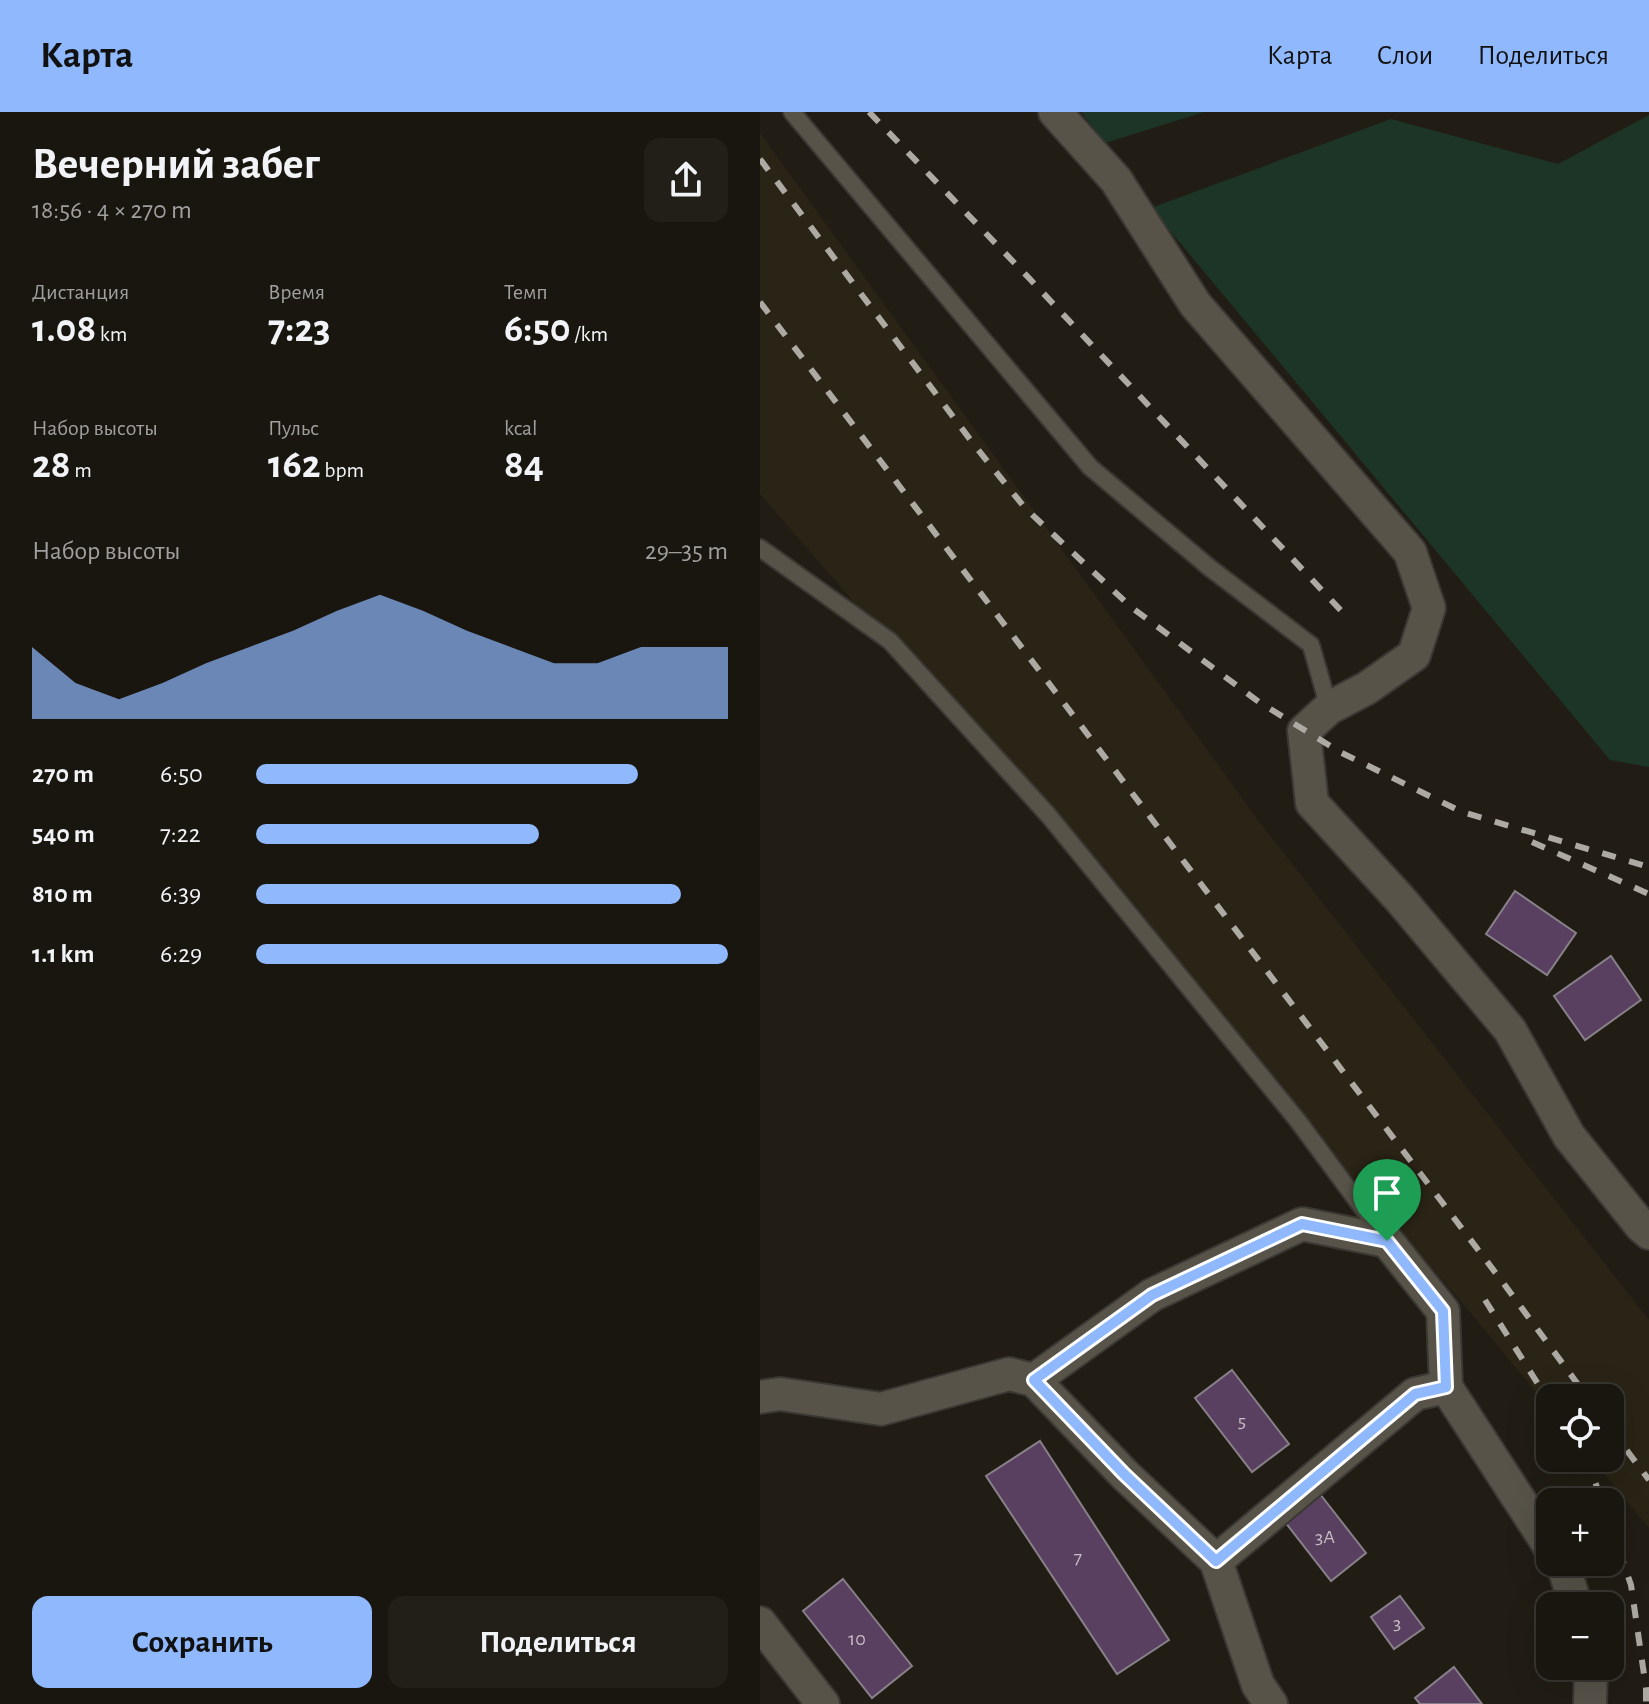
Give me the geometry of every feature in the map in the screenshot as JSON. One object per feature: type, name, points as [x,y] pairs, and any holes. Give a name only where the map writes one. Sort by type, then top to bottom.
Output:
[{"type":"street","points":[[1055,112],[1116,180],[1195,304],[1410,552],[1429,608],[1414,655],[1367,688],[1329,708],[1304,731],[1312,803],[1400,899],[1510,1030],[1569,1136],[1646,1227]]},
{"type":"street","points":[[1034,1380],[1152,1295],[1302,1224],[1387,1241],[1443,1311],[1446,1387],[1536,1525]]},
{"type":"street","points":[[760,1397],[780,1394],[881,1409],[1009,1374],[1034,1380],[1124,1474],[1216,1561],[1258,1685],[1271,1704]]},
{"type":"street","points":[[1216,1561],[1415,1394],[1446,1387]]},
{"type":"street","points":[[760,1623],[823,1704]]},
{"type":"street","points":[[1590,1704],[1591,1680]]},
{"type":"lane","points":[[792,112],[1090,467],[1210,568],[1311,645],[1329,708]]},
{"type":"lane","points":[[760,548],[890,641],[1049,816],[1298,1121],[1387,1241]]},
{"type":"shaded area","points":[[760,133],[1261,824],[1649,1320],[1649,1528],[1624,1498],[1624,1488],[1616,1488],[1603,1472],[1624,1472],[1624,1384],[1536,1384],[1536,1392],[760,494]]},
{"type":"green space","points":[[1081,112],[1204,112],[1105,143]]},
{"type":"green space","points":[[1649,115],[1649,767],[1610,760],[1151,208],[1391,119],[1558,164]]},
{"type":"building","points":[[1515,891],[1576,933],[1547,975],[1486,934]]},
{"type":"building","points":[[1611,956],[1641,1000],[1585,1040],[1554,996]]},
{"type":"building","points":[[1232,1370],[1289,1444],[1252,1472],[1195,1398]]},
{"type":"building","points":[[1040,1441],[1169,1640],[1117,1674],[986,1476]]},
{"type":"building","points":[[1320,1494],[1366,1553],[1331,1581],[1285,1522]]},
{"type":"building","points":[[843,1579],[912,1666],[872,1698],[803,1611]]},
{"type":"building","points":[[1400,1596],[1424,1628],[1394,1649],[1371,1617]]},
{"type":"building","points":[[1454,1667],[1482,1704],[1420,1704],[1415,1698]]},
{"type":"railway","points":[[869,112],[1347,617]]},
{"type":"railway","points":[[760,159],[1025,508],[1131,607],[1259,702],[1340,752],[1462,812],[1649,867]]},
{"type":"railway","points":[[760,302],[1578,1384]]},
{"type":"railway","points":[[1532,842],[1649,894]]},
{"type":"railway","points":[[1485,1300],[1538,1384]]},
{"type":"railway","points":[[1624,1447],[1649,1480]]},
{"type":"railway","points":[[1592,1472],[1597,1488]]},
{"type":"railway","points":[[1624,1565],[1631,1585],[1646,1704]]},
{"type":"route","points":[[1302,1224],[1387,1241],[1443,1311],[1446,1387],[1415,1394],[1216,1561],[1124,1474],[1034,1380],[1152,1295],[1302,1224]]}]
